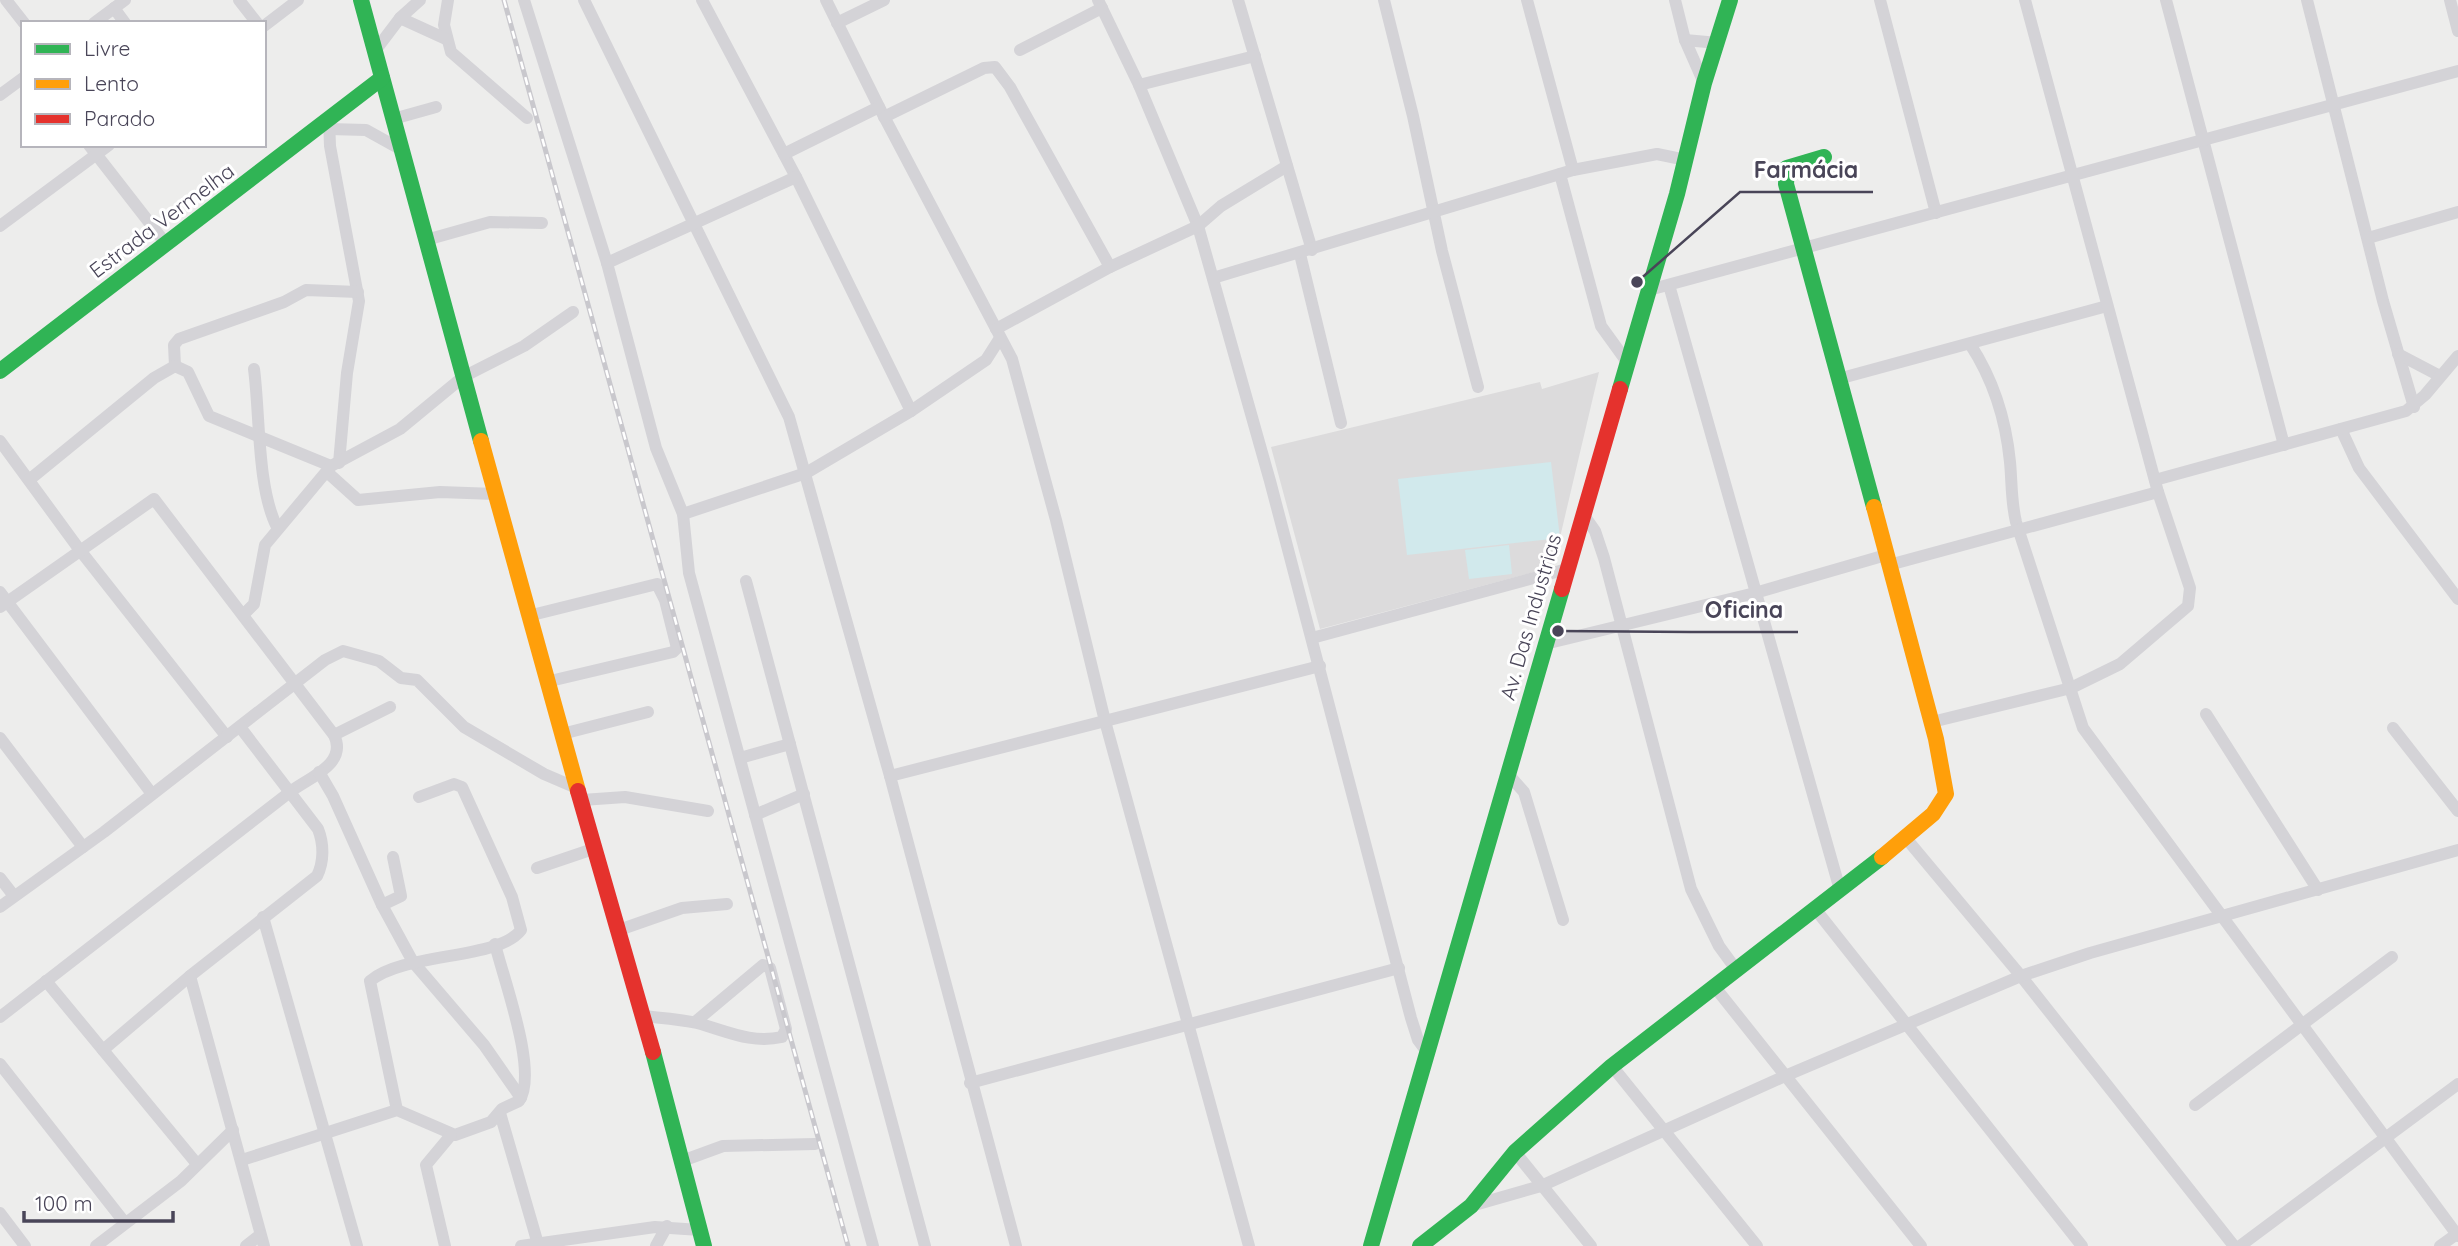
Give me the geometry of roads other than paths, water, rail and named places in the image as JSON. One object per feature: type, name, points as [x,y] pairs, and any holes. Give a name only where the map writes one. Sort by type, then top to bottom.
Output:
[{"type":"street","points":[[6,0],[22,21]]},
{"type":"street","points":[[97,21],[125,0]]},
{"type":"street","points":[[239,0],[255,21]]},
{"type":"street","points":[[266,24],[298,0]]},
{"type":"street","points":[[361,0],[546,682],[619,930],[704,1246]]},
{"type":"street","points":[[375,51],[400,18],[420,0]]},
{"type":"street","points":[[448,0],[446,39],[451,52],[527,118]]},
{"type":"street","points":[[524,0],[607,263],[656,448],[684,514],[689,573],[873,1246]]},
{"type":"street","points":[[584,0],[789,417],[890,776],[970,1083],[1016,1246]]},
{"type":"street","points":[[702,0],[796,177],[911,411]]},
{"type":"street","points":[[826,0],[881,112],[1012,359],[1056,520],[1105,721],[1249,1246]]},
{"type":"street","points":[[837,23],[884,0]]},
{"type":"street","points":[[1238,0],[1287,166],[1341,423]]},
{"type":"street","points":[[1384,0],[1435,210],[1438,237],[1478,387]]},
{"type":"street","points":[[1527,0],[1601,326],[1627,362]]},
{"type":"street","points":[[1675,0],[1685,40],[1704,83]]},
{"type":"street","name":"Av. Das Industrias","points":[[1371,1246],[1649,290],[1686,160],[1704,83],[1730,0]]},
{"type":"street","points":[[1880,0],[1936,213]]},
{"type":"street","points":[[1932,722],[2071,688],[2120,664],[2188,606],[2190,588],[2157,486],[2025,0]]},
{"type":"street","points":[[2166,0],[2284,445]]},
{"type":"street","points":[[2307,0],[2414,407]]},
{"type":"street","points":[[2450,0],[2458,31]]},
{"type":"street","points":[[1020,50],[1100,4],[1139,85],[1198,226],[1320,666],[1416,1032],[1427,1052]]},
{"type":"street","points":[[114,8],[124,21]]},
{"type":"street","points":[[400,18],[446,39]]},
{"type":"street","points":[[1685,40],[1718,43]]},
{"type":"street","points":[[1139,85],[1255,56]]},
{"type":"street","points":[[784,154],[984,68],[995,67],[1010,87],[1110,267]]},
{"type":"street","points":[[1649,290],[2458,71]]},
{"type":"street","name":"Estrada Vermelha","points":[[0,371],[329,124],[382,78]]},
{"type":"street","points":[[0,95],[21,79]]},
{"type":"street","points":[[393,119],[436,107]]},
{"type":"street","points":[[333,467],[358,292],[329,124],[366,131],[402,150]]},
{"type":"street","points":[[0,226],[93,150],[166,244]]},
{"type":"street","points":[[1213,278],[1567,172],[1657,154],[1686,160]]},
{"type":"street","points":[[1423,1245],[1471,1206],[1515,1153],[1612,1066],[1735,968],[1816,910],[1933,814],[1946,794],[1932,722],[1838,379],[1806,248],[1786,184],[1785,171],[1824,157]]},
{"type":"street","points":[[684,514],[806,472],[911,411],[986,360],[998,333],[1110,267],[1198,226],[1221,206],[1287,166]]},
{"type":"street","points":[[607,263],[796,177]]},
{"type":"street","points":[[2368,238],[2458,212]]},
{"type":"street","points":[[426,240],[490,222],[542,223]]},
{"type":"street","points":[[1669,285],[1840,890]]},
{"type":"street","points":[[175,366],[174,345],[179,339],[285,302],[306,290],[358,292]]},
{"type":"street","points":[[1838,379],[2107,306]]},
{"type":"street","points":[[243,615],[254,604],[265,545],[277,527],[333,467],[400,429],[463,377],[533,341],[573,312]]},
{"type":"street","points":[[1984,340],[1984,365]]},
{"type":"street","points":[[1970,344],[1984,365],[2002,421],[2010,462],[2012,504],[2076,711],[2088,735],[2457,1234],[2440,1246]]},
{"type":"street","points":[[2398,354],[2440,376]]},
{"type":"street","points":[[1545,644],[1887,560],[2021,531],[2284,445],[2414,407],[2458,356]]},
{"type":"street","points":[[986,360],[1012,359]]},
{"type":"street","points":[[175,366],[188,372],[209,416],[333,467],[358,500],[440,492],[495,494]]},
{"type":"street","points":[[29,480],[154,378],[175,366]]},
{"type":"street","points":[[254,369],[268,504],[277,527]]},
{"type":"street","points":[[2341,429],[2359,468],[2458,599]]},
{"type":"street","points":[[0,441],[79,550],[227,737]]},
{"type":"street","points":[[0,1017],[290,792],[334,762],[338,755],[334,735],[154,499],[93,544],[79,550],[2,600],[152,794]]},
{"type":"street","points":[[1583,514],[1600,547],[1623,626],[1691,889],[1719,946],[1735,968]]},
{"type":"street","points":[[1312,638],[1567,569]]},
{"type":"street","points":[[746,581],[925,1246]]},
{"type":"street","points":[[528,616],[657,584],[674,632],[677,648],[673,652],[546,682]]},
{"type":"street","points":[[0,907],[338,652],[379,661],[401,678],[412,678],[421,683],[464,727],[580,794],[625,797],[708,811]]},
{"type":"street","points":[[890,776],[1320,666]]},
{"type":"street","points":[[334,735],[390,707]]},
{"type":"street","points":[[562,734],[648,712]]},
{"type":"street","points":[[2206,714],[2318,890]]},
{"type":"street","points":[[103,1050],[190,976],[317,876],[321,867],[320,832],[240,727]]},
{"type":"street","points":[[2393,728],[2458,811]]},
{"type":"street","points":[[0,738],[83,847]]},
{"type":"street","points":[[740,758],[790,744]]},
{"type":"street","points":[[319,772],[412,962],[484,1045],[522,1098]]},
{"type":"street","points":[[1508,775],[1524,792],[1563,920]]},
{"type":"street","points":[[397,1110],[368,985],[373,977],[412,962],[495,944],[519,934],[521,926],[512,897],[464,789],[454,784],[419,797]]},
{"type":"street","points":[[755,815],[804,794]]},
{"type":"street","points":[[1905,836],[2021,976],[2234,1246]]},
{"type":"street","points":[[537,868],[596,848]]},
{"type":"street","points":[[1471,1206],[1541,1186],[1666,1132],[1785,1076],[2021,976],[2090,953],[2458,850]]},
{"type":"street","points":[[382,905],[401,896],[393,857]]},
{"type":"street","points":[[0,878],[14,896]]},
{"type":"street","points":[[619,930],[682,908],[727,904]]},
{"type":"street","points":[[1816,910],[2082,1246]]},
{"type":"street","points":[[263,917],[357,1246]]},
{"type":"street","points":[[445,1246],[426,1165],[451,1135],[491,1122],[522,1098],[525,1083],[512,995],[495,944]]},
{"type":"street","points":[[2195,1105],[2392,957]]},
{"type":"street","points":[[643,1016],[695,1022],[745,1038],[768,1040],[785,1035],[783,1014],[770,968],[763,965],[695,1022]]},
{"type":"street","points":[[970,1083],[1399,968]]},
{"type":"street","points":[[190,976],[262,1241],[246,1246]]},
{"type":"street","points":[[46,981],[197,1164]]},
{"type":"street","points":[[1714,986],[1921,1246]]},
{"type":"street","points":[[0,1064],[125,1223]]},
{"type":"street","points":[[1612,1066],[1757,1246]]},
{"type":"street","points":[[2240,1246],[2458,1084]]},
{"type":"street","points":[[242,1160],[397,1110],[451,1135]]},
{"type":"street","points":[[500,1113],[538,1244]]},
{"type":"street","points":[[96,1246],[181,1181],[233,1130]]},
{"type":"street","points":[[682,1161],[723,1146],[815,1144]]},
{"type":"street","points":[[1515,1153],[1591,1246]]},
{"type":"street","points":[[0,1213],[25,1246]]},
{"type":"street","points":[[521,1245],[573,1243],[667,1227],[700,1230]]},
{"type":"street","points":[[656,1246],[667,1227]]},
{"type":"railway","points":[[504,0],[848,1246]]},
{"type":"place","name":"Farmácia","points":[[1637,282]]},
{"type":"place","name":"Oficina","points":[[1558,631]]}]
